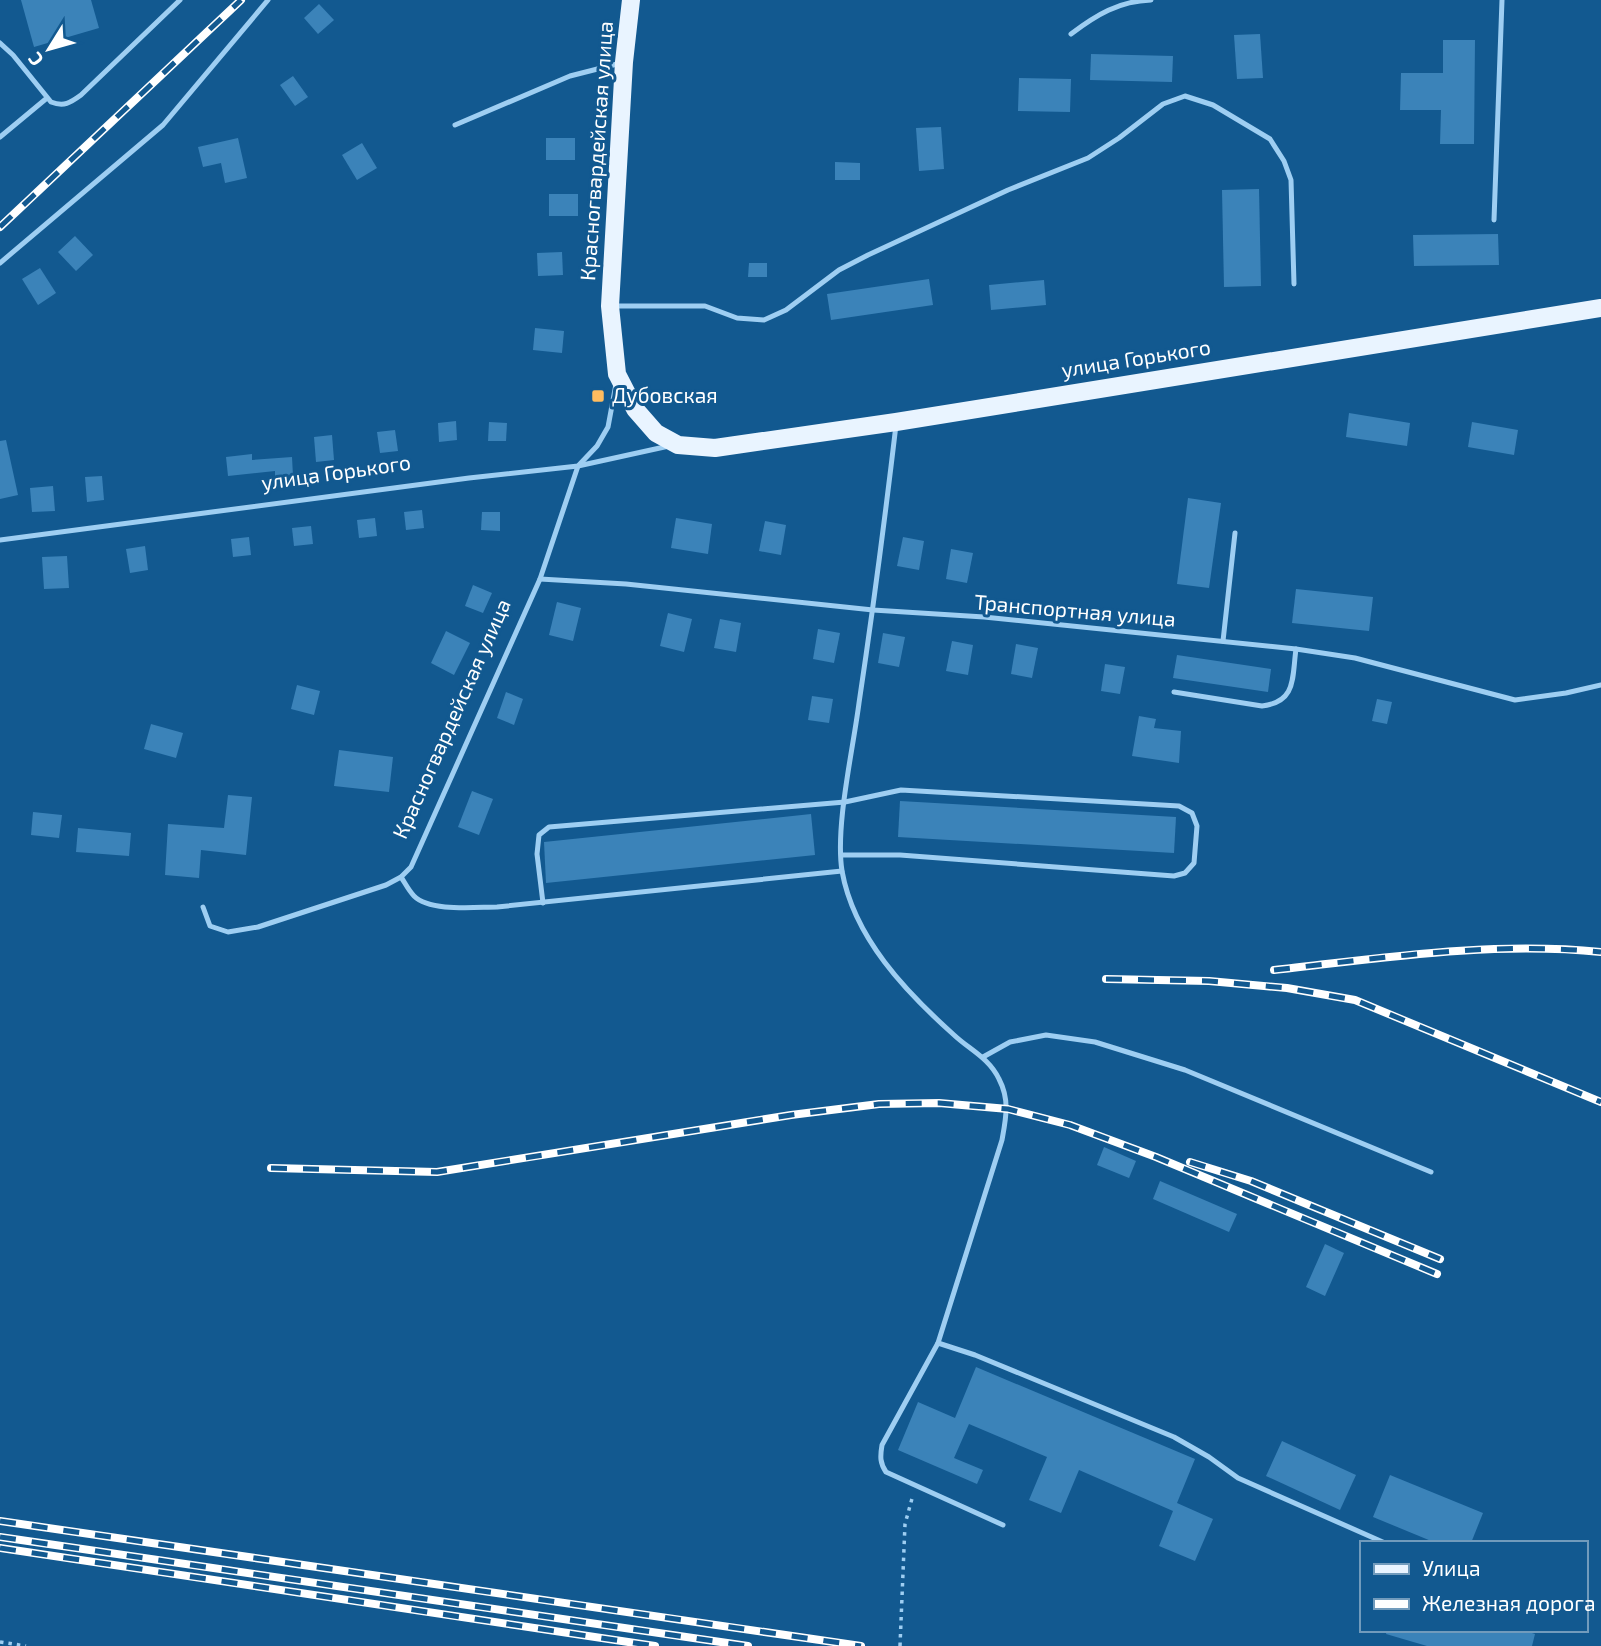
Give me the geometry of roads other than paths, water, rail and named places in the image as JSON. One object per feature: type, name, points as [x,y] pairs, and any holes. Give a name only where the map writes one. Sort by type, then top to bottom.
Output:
[{"type":"main road","name":"Красногвардейская улица","points":[[610,306],[624,62],[631,0]]},
{"type":"main road","name":"улица Горького","points":[[610,306],[617,374],[635,409],[656,433],[678,445],[715,448],[896,422],[1601,308]]},
{"type":"lane","points":[[0,43],[47,98],[60,106],[75,99],[180,0]]},
{"type":"lane","points":[[0,263],[163,125],[268,0]]},
{"type":"lane","points":[[1070,34],[1109,9],[1131,1],[1151,0]]},
{"type":"lane","points":[[1494,220],[1502,0]]},
{"type":"lane","points":[[455,125],[570,76],[624,62]]},
{"type":"lane","points":[[610,306],[705,306],[737,318],[764,320],[786,310],[839,270],[867,255],[1008,190],[1088,158],[1163,104],[1185,96],[1213,105],[1270,139],[1284,162],[1291,180],[1294,284]]},
{"type":"lane","points":[[0,137],[47,98]]},
{"type":"lane","name":"Красногвардейская улица","points":[[401,877],[411,867],[540,579],[578,466],[597,446],[608,427],[617,374]]},
{"type":"lane","points":[[896,422],[873,610],[845,802],[842,872],[859,920],[873,945],[915,999],[956,1038],[983,1057],[999,1079],[1008,1109],[994,1166],[938,1343],[882,1446],[880,1455],[886,1472],[1003,1525]]},
{"type":"lane","name":"улица Горького","points":[[0,541],[469,478],[578,466],[678,445]]},
{"type":"lane","points":[[1223,641],[1235,533]]},
{"type":"lane","name":"Транспортная улица","points":[[540,579],[626,584],[873,610],[984,617],[1296,649],[1355,658],[1515,700],[1601,685]]},
{"type":"lane","points":[[1174,692],[1262,706],[1271,705],[1286,698],[1291,688],[1296,649]]},
{"type":"lane","points":[[543,903],[537,854],[539,835],[549,827],[845,802],[901,790],[1179,806],[1192,813],[1197,826],[1194,863],[1185,873],[1174,876],[900,855],[842,855]]},
{"type":"lane","points":[[203,907],[210,926],[228,932],[299,914],[401,877],[414,897],[429,904],[497,907],[842,872]]},
{"type":"lane","points":[[983,1057],[1010,1042],[1046,1035],[1095,1042],[1185,1070],[1431,1172]]},
{"type":"lane","points":[[938,1343],[975,1354],[1174,1437],[1247,1482],[1380,1541]]},
{"type":"railway","points":[[0,227],[241,0]]},
{"type":"railway","points":[[1274,970],[1437,952],[1519,948],[1601,952]]},
{"type":"railway","points":[[1106,979],[1209,981],[1287,988],[1355,1000],[1601,1102]]},
{"type":"railway","points":[[271,1168],[437,1172],[791,1115],[879,1104],[939,1103],[1008,1109],[1070,1125],[1156,1157],[1437,1274]]},
{"type":"railway","points":[[1190,1162],[1251,1181],[1440,1259]]},
{"type":"railway","points":[[0,1521],[861,1646]]},
{"type":"railway","points":[[0,1537],[748,1646]]},
{"type":"railway","points":[[0,1548],[655,1646]]},
{"type":"place","name":"Дубовская","points":[[598,396]]}]
